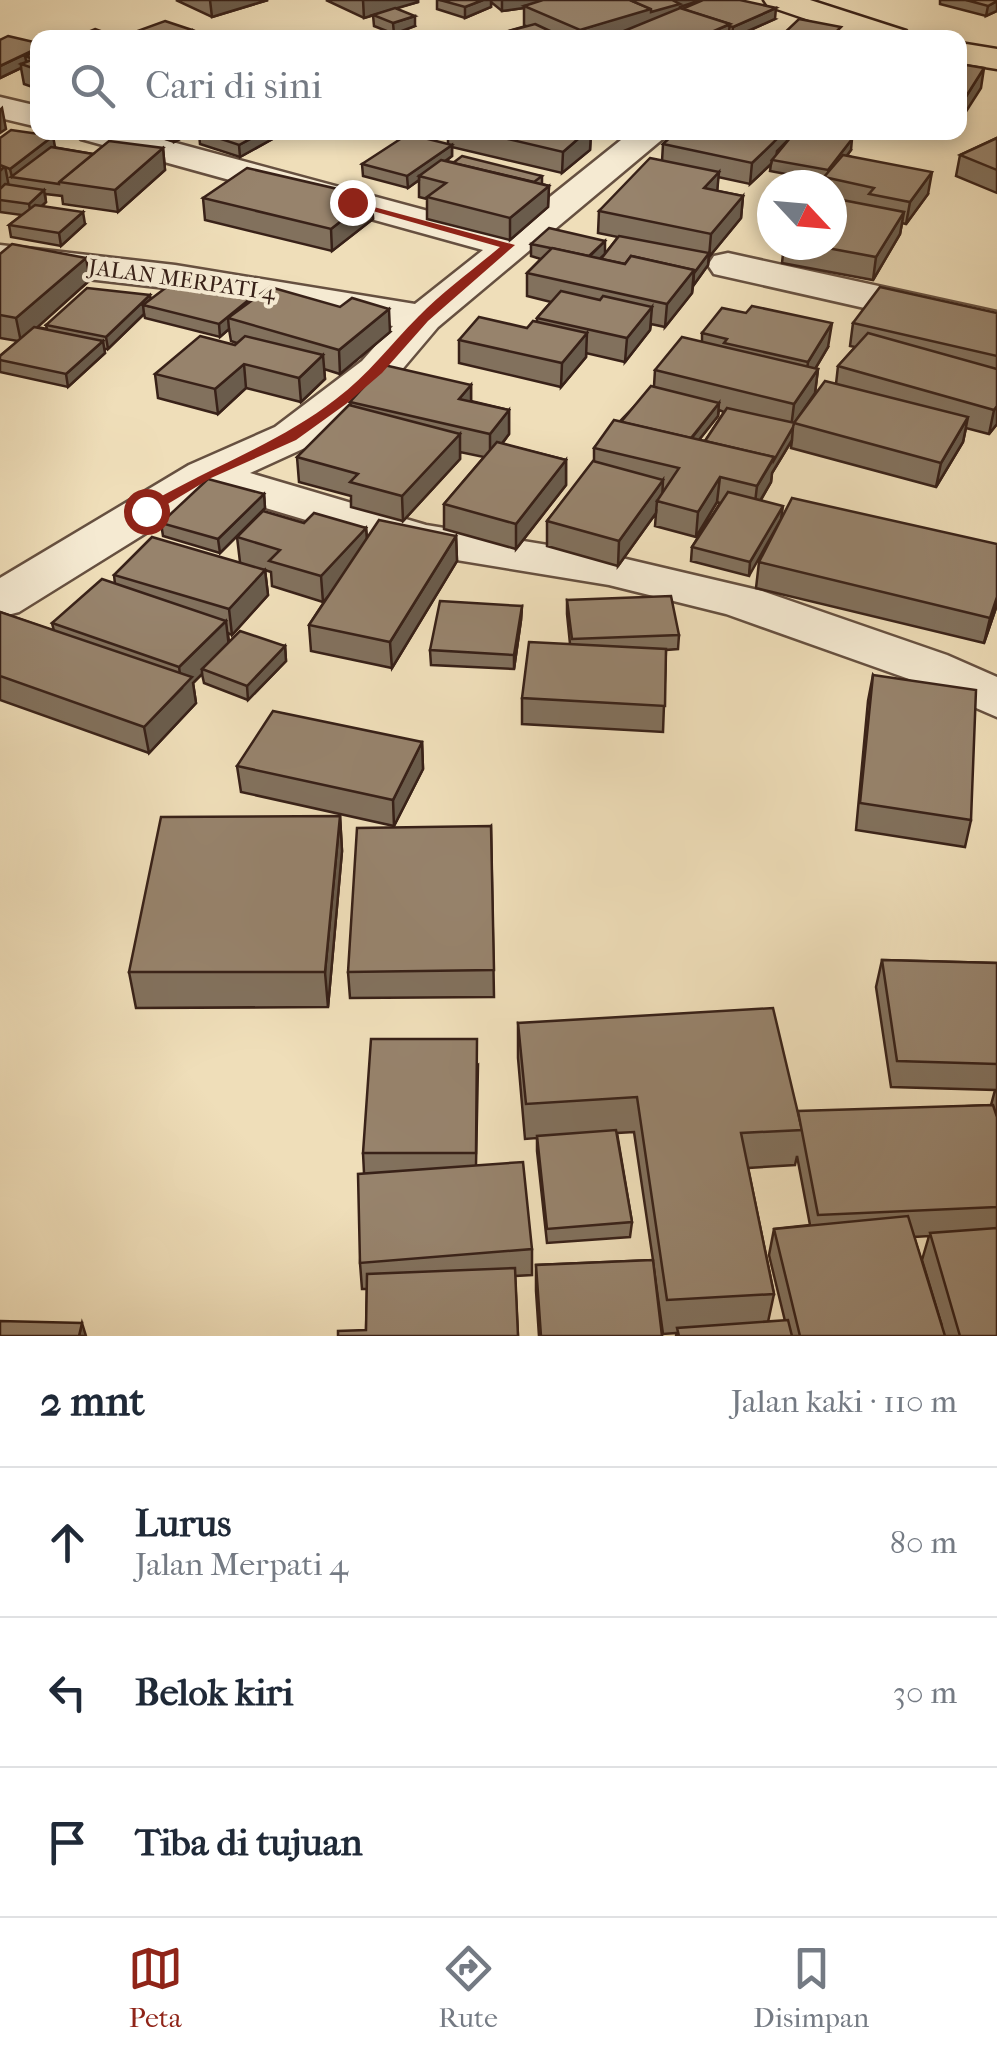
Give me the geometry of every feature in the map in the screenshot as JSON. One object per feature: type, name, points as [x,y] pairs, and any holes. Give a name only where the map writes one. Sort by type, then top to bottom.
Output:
[{"type":"main road","points":[[779,0],[868,30]]},
{"type":"main road","points":[[967,53],[997,59]]},
{"type":"street","points":[[797,30],[823,17]]},
{"type":"street","points":[[0,107],[30,116]]},
{"type":"street","points":[[123,140],[509,245]]},
{"type":"street","points":[[0,601],[206,475],[291,437],[341,402],[378,370],[423,318],[644,140]]},
{"type":"street","name":"JALAN MERPATI 4","points":[[0,257],[174,277],[423,318]]},
{"type":"street","points":[[728,265],[997,325]]},
{"type":"street","points":[[206,475],[420,539],[608,570],[743,602],[928,667],[997,699]]},
{"type":"building","points":[[440,0],[483,0],[465,7]]},
{"type":"building","points":[[543,0],[630,0],[651,9],[580,30],[524,6]]},
{"type":"building","points":[[630,0],[672,0],[680,4],[651,12]]},
{"type":"building","points":[[703,0],[740,0],[776,8],[733,27],[682,9]]},
{"type":"building","points":[[966,0],[997,0],[997,1],[988,6]]},
{"type":"building","points":[[395,8],[415,16],[393,23],[373,15]]},
{"type":"building","points":[[680,8],[730,24],[716,30],[626,30]]},
{"type":"building","points":[[799,19],[841,27],[838,30],[787,30]]},
{"type":"building","points":[[165,21],[192,30],[140,30]]},
{"type":"building","points":[[535,24],[548,30],[513,30]]},
{"type":"building","points":[[8,36],[30,41],[30,52],[0,66],[0,40]]},
{"type":"building","points":[[967,65],[984,68],[967,95]]},
{"type":"building","points":[[11,130],[30,133],[30,140],[48,140],[10,169],[0,165],[0,138]]},
{"type":"building","points":[[997,138],[997,170],[960,155]]},
{"type":"building","points":[[399,140],[432,140],[452,145],[407,176],[362,164]]},
{"type":"building","points":[[512,140],[577,140],[563,152]]},
{"type":"building","points":[[667,140],[776,140],[752,163],[663,144]]},
{"type":"building","points":[[788,140],[851,140],[828,170],[772,160]]},
{"type":"building","points":[[109,141],[163,148],[115,190],[59,182]]},
{"type":"building","points":[[51,147],[93,154],[59,184],[11,177]]},
{"type":"building","points":[[843,155],[932,172],[910,202],[869,194],[874,188],[847,182],[847,170],[830,170]]},
{"type":"building","points":[[462,156],[542,176],[534,182],[453,163]]},
{"type":"building","points":[[650,158],[719,172],[704,188],[743,196],[711,234],[599,211]]},
{"type":"building","points":[[441,160],[549,186],[510,218],[427,197],[446,183],[419,176]]},
{"type":"building","points":[[247,168],[372,197],[331,229],[203,198]]},
{"type":"building","points":[[5,184],[44,190],[29,204],[0,200],[0,189]]},
{"type":"building","points":[[847,201],[904,212],[876,257],[847,252]]},
{"type":"building","points":[[35,205],[83,212],[59,233],[9,225]]},
{"type":"building","points":[[549,228],[605,241],[589,256],[531,244]]},
{"type":"building","points":[[619,236],[709,253],[694,273],[631,256],[625,264],[601,259]]},
{"type":"building","points":[[12,244],[86,258],[16,318],[0,315],[0,254]]},
{"type":"building","points":[[552,248],[625,264],[631,256],[694,270],[667,304],[527,273]]},
{"type":"building","points":[[176,280],[251,298],[219,324],[143,305]]},
{"type":"building","points":[[270,287],[340,307],[352,298],[389,309],[339,350],[228,318]]},
{"type":"building","points":[[880,287],[997,313],[997,356],[853,323]]},
{"type":"building","points":[[87,288],[150,295],[106,337],[46,325]]},
{"type":"building","points":[[561,291],[652,307],[627,338],[537,318]]},
{"type":"building","points":[[752,306],[832,323],[808,362],[724,343],[727,339],[702,333],[722,308],[746,313]]},
{"type":"building","points":[[479,317],[527,328],[533,321],[587,333],[562,363],[459,340]]},
{"type":"building","points":[[34,327],[103,341],[66,374],[0,360]]},
{"type":"building","points":[[868,333],[997,369],[997,406],[994,410],[838,366]]},
{"type":"building","points":[[200,336],[235,345],[245,336],[323,355],[299,378],[244,364],[215,389],[155,374]]},
{"type":"building","points":[[682,337],[818,369],[794,404],[655,370]]},
{"type":"building","points":[[384,365],[471,385],[459,399],[509,410],[490,434],[350,402]]},
{"type":"building","points":[[825,381],[968,417],[941,463],[794,423]]},
{"type":"building","points":[[651,386],[719,403],[691,438],[621,422]]},
{"type":"building","points":[[349,405],[460,434],[402,496],[350,482],[358,474],[297,457]]},
{"type":"building","points":[[727,408],[795,423],[774,460],[705,441]]},
{"type":"building","points":[[614,420],[774,457],[757,486],[720,477],[698,512],[657,501],[679,468],[594,448]]},
{"type":"building","points":[[497,442],[566,460],[516,524],[444,504]]},
{"type":"building","points":[[593,461],[663,480],[619,541],[547,521]]},
{"type":"building","points":[[208,479],[264,494],[218,539],[161,523]]},
{"type":"building","points":[[728,492],[783,506],[750,562],[692,547]]},
{"type":"building","points":[[792,498],[997,544],[997,597],[990,618],[759,562]]},
{"type":"building","points":[[263,511],[304,523],[314,513],[366,528],[321,576],[269,561],[280,550],[237,537]]},
{"type":"building","points":[[379,520],[456,536],[390,642],[309,625]]},
{"type":"building","points":[[152,537],[265,570],[229,609],[114,575]]},
{"type":"building","points":[[102,579],[226,621],[179,667],[52,623]]},
{"type":"building","points":[[671,596],[679,635],[572,639],[567,600]]},
{"type":"building","points":[[440,601],[522,606],[514,655],[430,650]]},
{"type":"building","points":[[0,612],[192,677],[144,727],[0,676]]},
{"type":"building","points":[[240,631],[285,646],[247,686],[202,669]]},
{"type":"building","points":[[529,642],[666,649],[665,706],[522,698]]},
{"type":"building","points":[[873,675],[976,690],[971,820],[860,803]]},
{"type":"building","points":[[273,711],[422,742],[393,800],[237,766]]},
{"type":"building","points":[[340,816],[325,972],[129,972],[161,817]]},
{"type":"building","points":[[491,826],[494,970],[348,972],[357,828]]},
{"type":"building","points":[[882,960],[997,963],[997,1064],[897,1061]]},
{"type":"building","points":[[773,1008],[802,1130],[741,1133],[774,1294],[667,1300],[637,1097],[526,1104],[518,1023]]},
{"type":"building","points":[[371,1039],[477,1039],[476,1153],[363,1153]]},
{"type":"building","points":[[993,1105],[997,1117],[997,1207],[818,1215],[798,1111]]},
{"type":"building","points":[[616,1130],[632,1222],[547,1229],[537,1136]]},
{"type":"building","points":[[523,1162],[532,1249],[360,1263],[358,1174]]},
{"type":"building","points":[[908,1216],[945,1336],[800,1336],[774,1229]]},
{"type":"building","points":[[997,1228],[997,1336],[960,1336],[930,1233]]},
{"type":"building","points":[[653,1260],[662,1336],[541,1336],[536,1265]]},
{"type":"building","points":[[515,1268],[518,1336],[338,1336],[338,1331],[366,1330],[367,1274]]},
{"type":"building","points":[[788,1320],[792,1336],[679,1336],[677,1328]]},
{"type":"building","points":[[0,1321],[82,1323],[79,1336],[0,1336]]},
{"type":"route","points":[[146,511],[206,475],[291,437],[341,402],[378,370],[423,318],[509,245],[352,202]]}]
